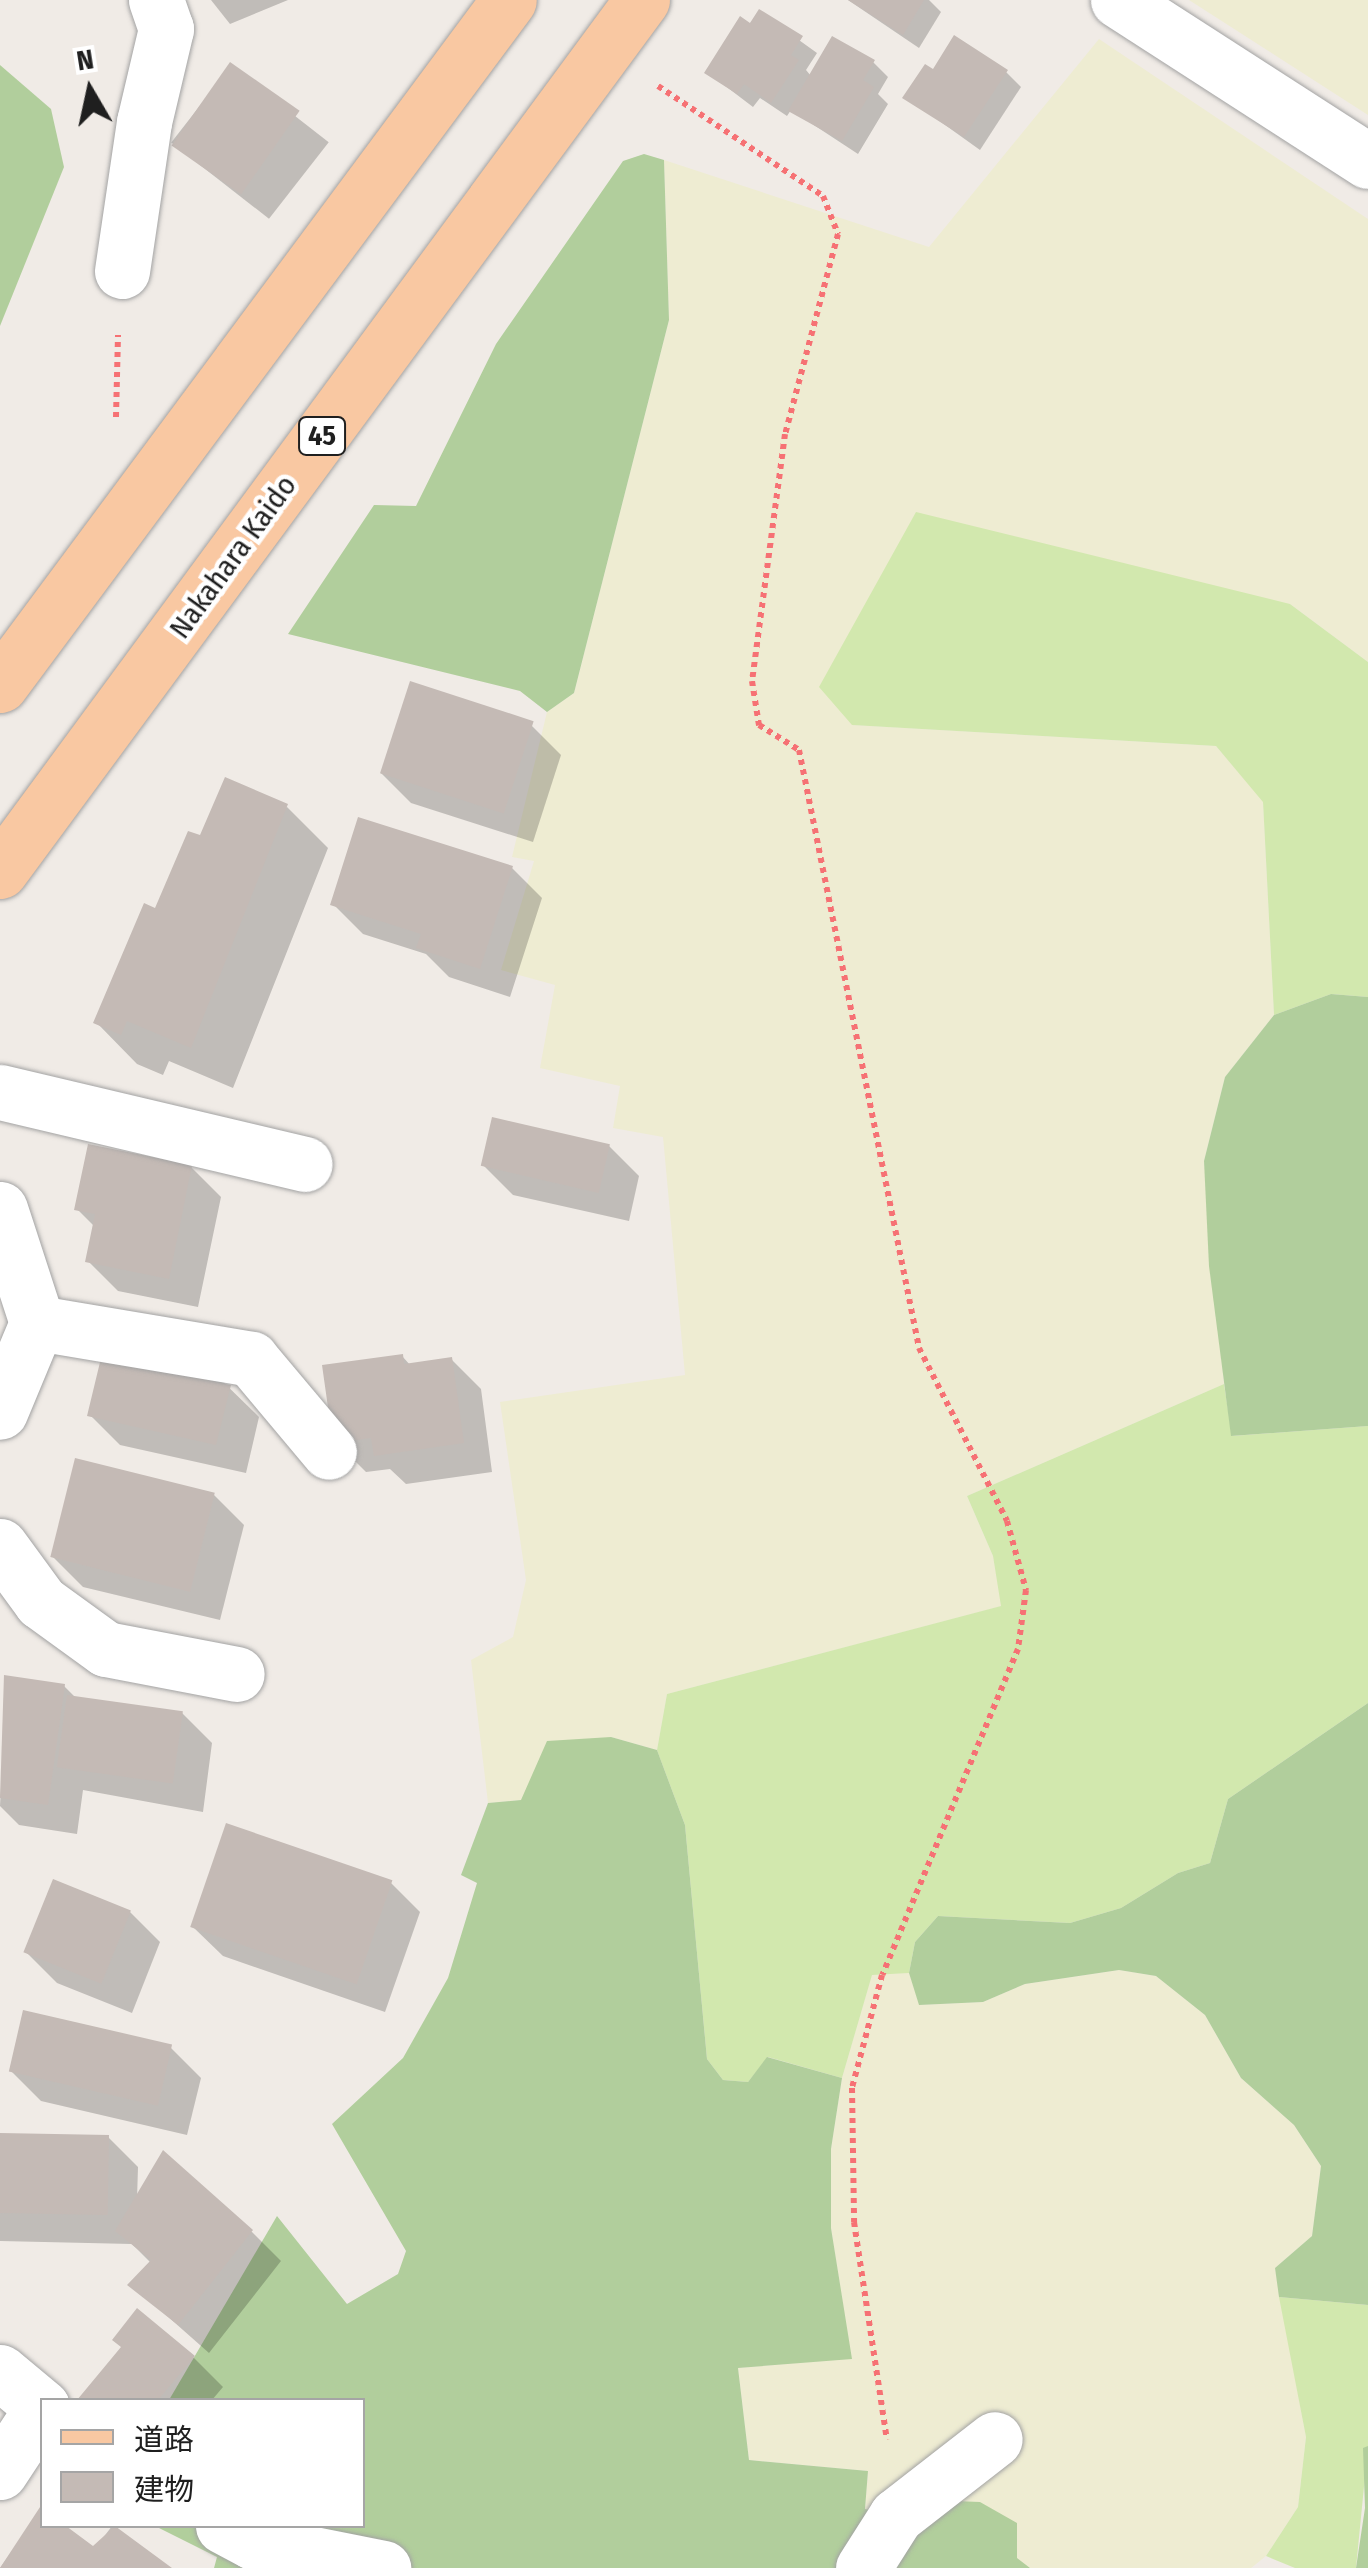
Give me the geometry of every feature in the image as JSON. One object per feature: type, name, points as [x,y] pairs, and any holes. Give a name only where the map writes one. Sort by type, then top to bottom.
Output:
[{"type":"main road","points":[[0,685],[509,0]]},
{"type":"main road","name":"Nakahara Kaido","points":[[0,871],[642,0]]},
{"type":"street","points":[[122,270],[144,122],[166,29],[156,0]]},
{"type":"street","points":[[1118,0],[1368,161]]},
{"type":"street","points":[[0,1092],[305,1164]]},
{"type":"street","points":[[0,1209],[37,1323],[0,1412]]},
{"type":"street","points":[[37,1323],[251,1358],[329,1452]]},
{"type":"street","points":[[0,1546],[41,1602],[106,1650],[237,1674]]},
{"type":"street","points":[[0,2372],[40,2406]]},
{"type":"street","points":[[0,2472],[40,2411]]},
{"type":"street","points":[[862,2568],[896,2516],[995,2439]]},
{"type":"street","points":[[227,2528],[253,2542],[383,2568]]},
{"type":"path","points":[[606,52],[822,196],[838,234],[784,434],[752,680],[759,725],[799,750],[920,1348],[1007,1521],[1026,1590],[1018,1649],[882,1975],[852,2088],[854,2222],[896,2516]]},
{"type":"path","points":[[116,438],[122,270]]},
{"type":"shaded area","points":[[1189,0],[1368,0],[1368,115]]},
{"type":"shaded area","points":[[1099,39],[1368,219],[1368,662],[1290,604],[853,725],[1216,746],[1263,801],[1274,1015],[1225,1077],[1204,1161],[1224,1384],[967,1496],[993,1556],[1002,1606],[667,1694],[657,1750],[611,1737],[521,1800],[488,1803],[471,1660],[513,1637],[526,1580],[500,1402],[685,1375],[663,1137],[613,1128],[620,1086],[540,1068],[555,985],[501,970],[534,861],[512,857],[547,712],[574,693],[669,320],[664,160],[929,247]]},
{"type":"shaded area","points":[[1119,1970],[1156,1976],[1205,2015],[1241,2078],[1294,2125],[1321,2166],[1312,2236],[1275,2268],[1306,2437],[1298,2507],[1266,2556],[1251,2568],[1030,2568],[865,2509],[868,2471],[749,2460],[738,2368],[851,2358],[831,2228],[831,2149],[842,2078],[872,1974],[909,1973],[920,2005],[983,2002],[1025,1984]]},
{"type":"green space","points":[[0,65],[51,109],[64,167],[0,326]]},
{"type":"green space","points":[[644,154],[664,160],[669,320],[574,693],[547,712],[520,691],[288,634],[374,505],[416,506],[496,344],[623,161]]},
{"type":"green space","points":[[916,512],[1290,604],[1368,662],[1368,997],[1331,994],[1274,1015],[1263,802],[1216,746],[852,725],[819,687]]},
{"type":"green space","points":[[1331,994],[1368,997],[1368,1426],[1231,1436],[1209,1266],[1204,1161],[1225,1077],[1274,1015]]},
{"type":"green space","points":[[1224,1384],[1232,1436],[1368,1426],[1368,1703],[1228,1799],[1210,1863],[1178,1873],[1121,1908],[1070,1923],[938,1916],[915,1942],[909,1973],[872,1975],[842,2078],[768,2057],[748,2082],[723,2080],[707,2059],[685,1825],[657,1750],[667,1694],[1001,1606],[993,1556],[967,1496]]},
{"type":"green space","points":[[1368,1703],[1368,2305],[1279,2297],[1275,2268],[1312,2236],[1321,2166],[1294,2125],[1241,2078],[1205,2015],[1156,1976],[1119,1970],[1025,1984],[983,2002],[919,2005],[909,1973],[915,1942],[938,1916],[1070,1923],[1121,1908],[1178,1873],[1210,1863],[1228,1799]]},
{"type":"green space","points":[[611,1737],[657,1750],[685,1825],[707,2059],[723,2080],[748,2082],[767,2057],[842,2078],[831,2149],[831,2228],[852,2359],[738,2368],[749,2460],[868,2471],[865,2509],[916,2519],[929,2500],[980,2502],[1017,2523],[1017,2558],[1030,2568],[214,2568],[217,2557],[159,2528],[365,2528],[365,2398],[170,2398],[277,2216],[347,2304],[398,2274],[406,2251],[332,2124],[403,2058],[448,1978],[477,1883],[461,1875],[488,1803],[521,1800],[547,1741]]},
{"type":"green space","points":[[1279,2297],[1368,2305],[1368,2446],[1356,2568],[1295,2568],[1266,2556],[1298,2507],[1306,2437]]},
{"type":"green space","points":[[1368,2446],[1368,2568],[1356,2568],[1365,2508],[1363,2448]]},
{"type":"building","points":[[848,0],[924,0],[903,35]]},
{"type":"building","points":[[759,9],[803,36],[791,55],[799,60],[771,103],[744,84],[737,94],[704,73],[740,16],[750,23]]},
{"type":"building","points":[[954,35],[1008,70],[964,137],[902,98],[925,64],[933,69]]},
{"type":"building","points":[[832,36],[875,60],[863,80],[874,87],[842,141],[788,111]]},
{"type":"building","points":[[230,62],[300,111],[241,194],[171,146]]},
{"type":"building","points":[[410,681],[534,721],[504,813],[380,773]]},
{"type":"building","points":[[225,777],[288,804],[191,1048],[127,1021],[121,1035],[93,1023],[144,903],[155,908],[188,831],[200,835]]},
{"type":"building","points":[[358,817],[513,866],[480,969],[416,948],[421,934],[330,905]]},
{"type":"building","points":[[492,1117],[610,1144],[599,1193],[481,1166]]},
{"type":"building","points":[[88,1144],[192,1165],[169,1279],[85,1262],[95,1214],[74,1210]]},
{"type":"building","points":[[403,1354],[404,1364],[452,1357],[464,1443],[374,1456],[371,1438],[333,1443],[322,1365]]},
{"type":"building","points":[[101,1358],[167,1373],[170,1362],[217,1372],[215,1382],[231,1385],[216,1445],[87,1416]]},
{"type":"building","points":[[75,1458],[215,1493],[190,1592],[50,1557]]},
{"type":"building","points":[[4,1675],[65,1684],[48,1805],[0,1798]]},
{"type":"building","points":[[67,1695],[183,1711],[173,1784],[57,1767]]},
{"type":"building","points":[[226,1823],[392,1880],[357,1984],[190,1927]]},
{"type":"building","points":[[53,1879],[131,1910],[101,1984],[23,1952]]},
{"type":"building","points":[[23,2010],[172,2044],[158,2106],[9,2071]]},
{"type":"building","points":[[0,2133],[109,2135],[108,2215],[0,2213]]},
{"type":"building","points":[[163,2150],[253,2230],[178,2325],[127,2285],[151,2260],[115,2231]]},
{"type":"building","points":[[137,2308],[195,2356],[160,2398],[79,2398],[121,2347],[112,2340]]},
{"type":"building","points":[[40,2507],[40,2528],[69,2528],[93,2546],[118,2528],[172,2568],[0,2568]]}]
